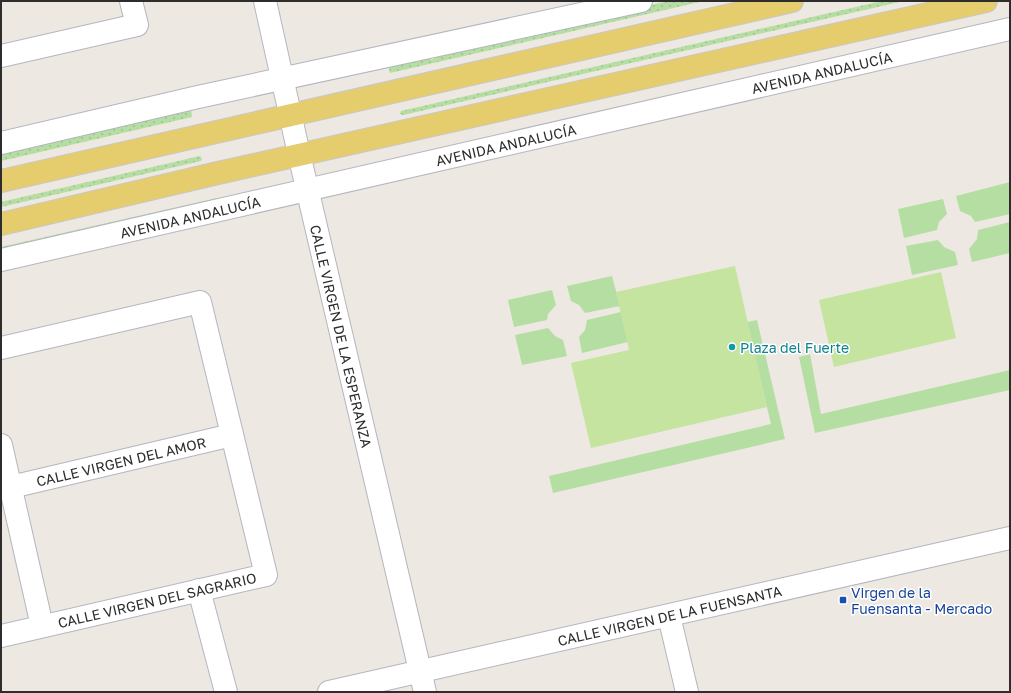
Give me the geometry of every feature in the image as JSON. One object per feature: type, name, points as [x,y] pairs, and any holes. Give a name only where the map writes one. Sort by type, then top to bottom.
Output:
[{"type":"main road","points":[[1,181],[792,1]]},
{"type":"main road","points":[[1,224],[299,154],[986,1]]},
{"type":"street","points":[[1,56],[137,25],[131,1]]},
{"type":"street","name":"CALLE VIRGEN DE LA ESPERANZA","points":[[265,1],[306,189],[423,682]]},
{"type":"street","points":[[1,143],[282,78],[641,1]]},
{"type":"street","name":"AVENIDA ANDALUCÍA","points":[[1,260],[1010,29]]},
{"type":"street","points":[[1,348],[200,302],[232,435]]},
{"type":"street","name":"CALLE VIRGEN DEL AMOR","points":[[11,487],[232,435]]},
{"type":"street","name":"CALLE VIRGEN DEL SAGRARIO","points":[[1,636],[266,575],[232,435]]},
{"type":"street","points":[[1,445],[42,626]]},
{"type":"street","name":"CALLE VIRGEN DE LA FUENSANTA","points":[[329,692],[423,682],[669,616],[1010,538]]},
{"type":"street","points":[[199,590],[226,692]]},
{"type":"street","points":[[669,616],[687,692]]},
{"type":"green space","points":[[669,1],[704,1],[390,73],[388,65],[430,56],[431,60],[436,58],[435,54],[585,20],[586,24],[590,24],[589,19]]},
{"type":"green space","points":[[882,1],[904,1],[403,115],[400,114],[401,111]]},
{"type":"green space","points":[[191,109],[192,117],[1,161],[1,153]]},
{"type":"green space","points":[[200,156],[202,159],[201,161],[1,207],[1,202]]},
{"type":"green space","points":[[1010,182],[1010,214],[975,222],[971,216],[960,211],[956,196]]},
{"type":"green space","points":[[217,198],[219,205],[1,255],[1,247]]},
{"type":"green space","points":[[943,199],[947,214],[939,222],[937,230],[904,238],[898,209]]},
{"type":"green space","points":[[1010,222],[1010,253],[972,262],[969,249],[977,239],[978,230]]},
{"type":"green space","points":[[938,240],[944,247],[955,252],[958,265],[912,275],[906,246]]},
{"type":"green space","points":[[735,266],[767,407],[591,448],[571,363],[629,350],[616,292]]},
{"type":"green space","points":[[941,272],[956,338],[834,367],[819,300]]},
{"type":"green space","points":[[612,276],[620,306],[585,313],[579,305],[571,301],[567,286]]},
{"type":"green space","points":[[552,290],[556,305],[548,314],[547,320],[514,327],[508,300]]},
{"type":"green space","points":[[621,312],[628,342],[582,353],[579,337],[585,330],[587,320]]},
{"type":"green space","points":[[757,320],[785,439],[553,493],[549,476],[771,424],[747,322]]},
{"type":"green space","points":[[548,328],[555,336],[563,340],[567,356],[522,365],[515,335]]},
{"type":"green space","points":[[810,354],[821,414],[1010,370],[1010,390],[815,433],[799,357]]},
{"type":"place","name":"Plaza del Fuerte","points":[[732,347]]},
{"type":"place","name":"Virgen de la Fuensanta - Mercado","points":[[843,600]]}]
